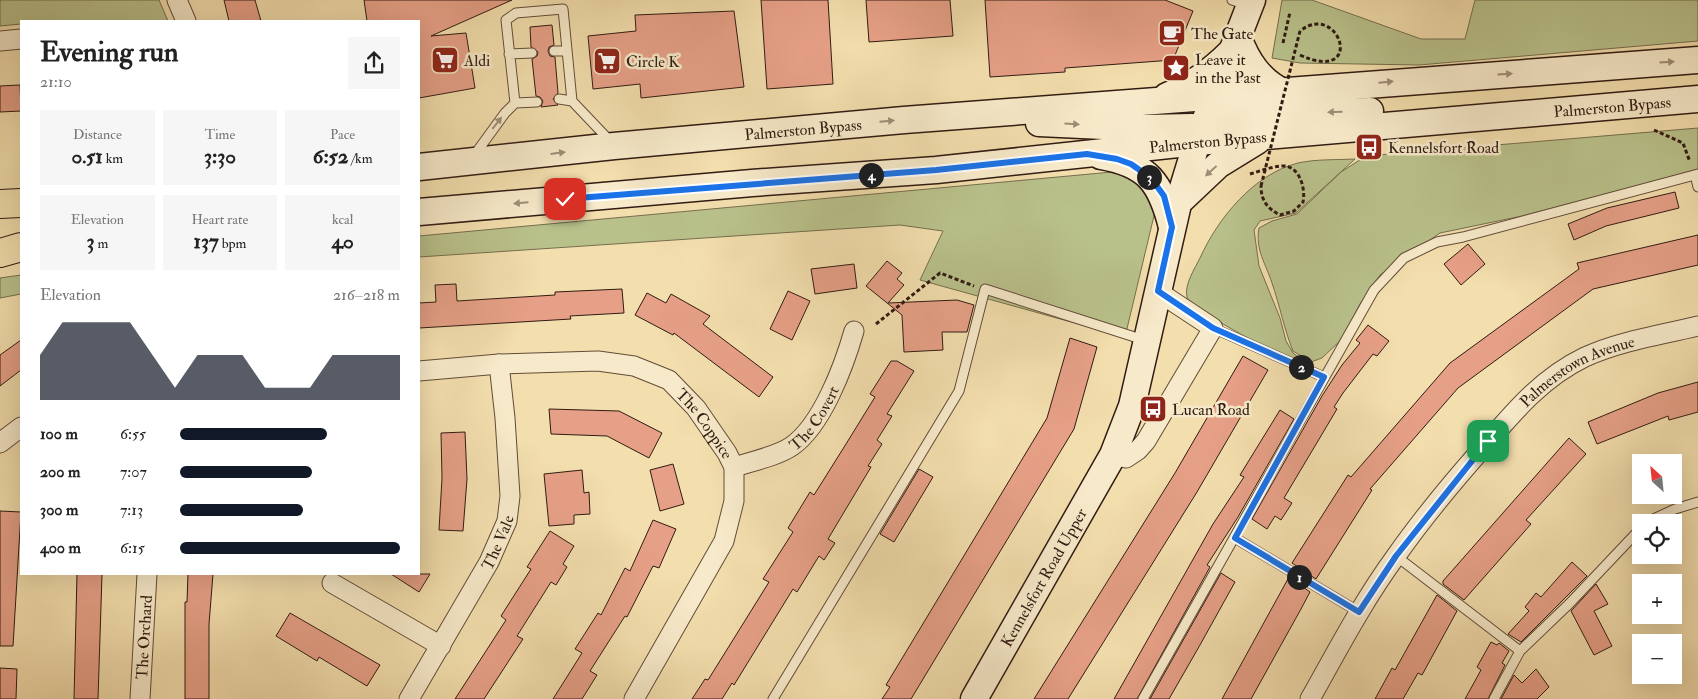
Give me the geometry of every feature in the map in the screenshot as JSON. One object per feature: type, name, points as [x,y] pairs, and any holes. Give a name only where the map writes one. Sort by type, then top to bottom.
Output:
[{"type":"highway","points":[[0,204],[20,204]]},
{"type":"highway","points":[[0,253],[20,247]]},
{"type":"main road","name":"Kennelsfort Road Upper","points":[[974,699],[1112,455],[1132,406],[1175,215],[1206,121],[1235,44],[1244,2]]},
{"type":"main road","points":[[1150,102],[1195,82],[1215,68],[1235,44],[1251,65],[1271,86],[1283,92]]},
{"type":"main road","name":"Palmerston Bypass","points":[[420,212],[752,183],[936,170],[1087,154],[1206,121],[1283,92],[1406,80],[1698,60]]},
{"type":"main road","name":"Palmerston Bypass","points":[[420,167],[614,146],[936,117],[1150,102],[1206,121],[1267,136],[1698,99]]},
{"type":"main road","points":[[936,117],[1146,128],[1206,121],[1462,106],[1523,114]]},
{"type":"main road","points":[[1087,154],[1117,159],[1131,164],[1151,178],[1175,215],[1192,188],[1218,165],[1267,136]]},
{"type":"main road","points":[[0,210],[20,204]]},
{"type":"main road","points":[[0,248],[20,247]]},
{"type":"street","points":[[177,0],[186,20]]},
{"type":"street","points":[[0,41],[20,39]]},
{"type":"street","points":[[1112,455],[1126,458],[1138,450],[1146,441],[1213,328],[1158,291]]},
{"type":"street","name":"Palmerstown Avenue","points":[[1310,699],[1359,612],[1396,556],[1461,472],[1516,409],[1546,381],[1585,357],[1621,345],[1698,326]]},
{"type":"street","name":"The Covert","points":[[734,467],[792,446],[813,425],[838,376],[854,331]]},
{"type":"street","name":"The Coppice","points":[[420,371],[499,364],[598,361],[634,366],[669,380],[696,408],[727,452],[734,467],[734,501],[724,541],[634,699]]},
{"type":"street","name":"The Vale","points":[[409,699],[490,562],[507,521],[509,486],[505,418],[499,364]]},
{"type":"street","points":[[0,443],[20,428]]},
{"type":"street","name":"The Orchard","points":[[140,699],[147,575]]},
{"type":"street","points":[[332,583],[440,646]]},
{"type":"lane","points":[[515,104],[506,20],[516,13],[563,9],[572,102]]},
{"type":"lane","points":[[554,52],[567,51]]},
{"type":"lane","points":[[510,54],[532,53]]},
{"type":"lane","points":[[559,99],[572,102],[614,146]]},
{"type":"lane","points":[[469,163],[484,140],[515,104],[536,102]]},
{"type":"lane","points":[[1143,699],[1374,290],[1404,258],[1437,242],[1463,237],[1696,174],[1698,187]]},
{"type":"lane","points":[[773,699],[959,391],[984,289],[1146,341]]},
{"type":"lane","points":[[1213,328],[1324,377]]},
{"type":"lane","points":[[1662,514],[1674,508],[1698,502]]},
{"type":"lane","points":[[1235,538],[1359,612]]},
{"type":"lane","points":[[1494,699],[1520,651],[1570,603],[1632,538]]},
{"type":"lane","points":[[1396,556],[1520,651]]},
{"type":"path","points":[[1282,42],[1290,12]]},
{"type":"path","points":[[1250,174],[1283,165],[1289,167],[1299,176],[1304,185],[1303,202],[1294,211],[1280,215],[1269,208],[1264,202],[1261,186],[1300,31],[1309,19]]},
{"type":"path","points":[[1300,55],[1311,60],[1322,60],[1336,54],[1342,44],[1341,32]]},
{"type":"path","points":[[1654,130],[1683,143],[1696,174]]},
{"type":"path","points":[[876,324],[940,273],[984,289]]},
{"type":"green space","points":[[0,0],[159,0],[168,20],[20,20],[20,24],[0,26]]},
{"type":"green space","points":[[1282,0],[1312,0],[1421,39],[1465,39],[1475,0],[1698,0],[1698,41],[1419,65],[1300,63],[1272,58]]},
{"type":"green space","points":[[1698,128],[1698,170],[1522,216],[1440,233],[1380,275],[1360,304],[1343,338],[1322,358],[1311,362],[1293,351],[1258,243],[1259,228],[1272,221],[1297,214],[1341,172],[1366,156]]},
{"type":"green space","points":[[1355,159],[1296,213],[1260,221],[1254,230],[1259,266],[1280,318],[1286,341],[1293,353],[1305,362],[1287,357],[1249,339],[1191,303],[1186,292],[1188,282],[1208,243],[1227,213],[1252,187],[1282,169],[1298,163],[1319,160]]},
{"type":"green space","points":[[1112,172],[1141,177],[1158,199],[1125,337],[920,280],[943,231],[900,225],[420,257],[420,236]]},
{"type":"green space","points":[[20,275],[20,294],[0,298],[0,278]]},
{"type":"building","points":[[224,0],[255,0],[261,20],[229,20]]},
{"type":"building","name":"Aldi","points":[[364,0],[512,0],[431,36],[466,33],[475,88],[420,98],[420,20],[367,20]]},
{"type":"building","points":[[761,0],[828,0],[833,84],[767,89]]},
{"type":"building","points":[[866,0],[950,0],[953,36],[869,42]]},
{"type":"building","points":[[985,0],[1165,0],[1193,11],[1173,60],[1065,68],[1065,72],[990,77]]},
{"type":"building","points":[[734,11],[744,87],[641,98],[640,84],[593,89],[588,36],[636,31],[635,15]]},
{"type":"building","points":[[552,25],[554,45],[549,47],[548,51],[550,56],[555,57],[558,93],[553,99],[558,105],[541,107],[543,101],[540,97],[536,96],[532,59],[537,56],[538,52],[531,47],[530,27]]},
{"type":"building","points":[[20,85],[20,111],[0,112],[0,86]]},
{"type":"building","points":[[1675,192],[1679,208],[1606,226],[1574,240],[1568,224],[1607,208]]},
{"type":"building","points":[[1698,235],[1698,265],[1593,289],[1458,388],[1370,489],[1372,490],[1316,579],[1292,563],[1348,475],[1351,477],[1450,363],[1579,269],[1577,263]]},
{"type":"building","points":[[1468,244],[1485,264],[1461,285],[1444,264]]},
{"type":"building","points":[[887,261],[902,273],[897,279],[904,285],[888,303],[957,300],[974,305],[967,332],[942,332],[943,350],[904,352],[902,315],[866,286]]},
{"type":"building","points":[[854,264],[857,288],[815,294],[811,269]]},
{"type":"building","points":[[456,284],[457,301],[555,295],[555,292],[622,289],[624,313],[570,316],[571,319],[420,328],[420,303],[436,302],[435,285]]},
{"type":"building","points":[[788,291],[810,301],[792,340],[770,329]]},
{"type":"building","points":[[647,293],[666,303],[671,294],[710,316],[703,324],[773,377],[759,397],[674,333],[673,335],[635,315]]},
{"type":"building","points":[[1368,325],[1389,341],[1377,356],[1373,354],[1343,393],[1334,407],[1337,409],[1284,498],[1292,503],[1281,520],[1275,516],[1267,529],[1252,519],[1322,396],[1342,365],[1360,343],[1356,340]]},
{"type":"building","points":[[1070,338],[1097,347],[1074,429],[911,699],[882,699],[890,687],[886,685],[1047,418]]},
{"type":"building","points":[[20,341],[20,371],[0,386],[0,355]]},
{"type":"building","points":[[1243,356],[1268,370],[1197,492],[1068,699],[1034,699],[1175,473]]},
{"type":"building","points":[[891,361],[897,361],[914,371],[887,414],[892,416],[877,440],[882,444],[868,466],[871,467],[828,539],[835,543],[824,560],[819,556],[797,592],[793,589],[734,685],[732,683],[722,699],[692,699],[705,679],[708,680],[769,582],[763,579],[793,532],[788,528],[810,492],[814,495],[875,397],[870,394]]},
{"type":"building","points":[[1698,382],[1698,412],[1669,420],[1668,416],[1597,444],[1588,422],[1658,393]]},
{"type":"building","points":[[549,409],[619,411],[662,433],[649,458],[607,436],[551,434]]},
{"type":"building","points":[[1280,410],[1294,419],[1238,517],[1207,565],[1210,567],[1137,699],[1114,699],[1213,524],[1244,477],[1240,475]]},
{"type":"building","points":[[465,432],[467,479],[463,531],[439,530],[442,478],[441,433]]},
{"type":"building","points":[[1569,438],[1586,454],[1526,520],[1531,524],[1464,600],[1443,584],[1443,581]]},
{"type":"building","points":[[673,464],[684,504],[660,511],[650,470]]},
{"type":"building","points":[[919,469],[933,477],[894,542],[880,534]]},
{"type":"building","points":[[582,470],[584,493],[589,492],[590,514],[574,515],[574,524],[549,526],[544,474]]},
{"type":"building","points":[[0,511],[20,512],[13,646],[0,646]]},
{"type":"building","points":[[653,520],[676,529],[659,568],[653,566],[627,617],[625,616],[590,671],[597,675],[582,699],[553,699],[582,653],[575,649],[598,613],[601,615],[625,568],[630,571]]},
{"type":"building","points":[[550,531],[574,546],[563,564],[567,567],[556,585],[551,582],[517,636],[523,639],[484,699],[455,699],[506,620],[501,616],[531,569],[527,567]]},
{"type":"building","points":[[1572,562],[1587,576],[1521,642],[1508,634],[1529,611],[1525,607],[1536,593],[1541,597]]},
{"type":"building","points":[[1221,573],[1235,582],[1200,645],[1169,699],[1150,699]]},
{"type":"building","points":[[430,574],[419,592],[393,575]]},
{"type":"building","points":[[77,575],[102,575],[98,699],[74,699]]},
{"type":"building","points":[[188,575],[213,575],[209,624],[209,699],[185,699],[185,602],[187,602]]},
{"type":"building","points":[[1289,577],[1310,592],[1301,609],[1251,699],[1222,699]]},
{"type":"building","points":[[1596,584],[1608,604],[1594,611],[1612,646],[1594,655],[1571,611]]},
{"type":"building","points":[[1437,595],[1457,611],[1422,675],[1418,673],[1403,699],[1375,699],[1392,668],[1395,670]]},
{"type":"building","points":[[290,613],[380,665],[367,686],[319,657],[317,661],[276,636]]},
{"type":"building","points":[[1491,642],[1497,645],[1499,643],[1509,651],[1502,663],[1505,665],[1488,699],[1465,699],[1481,670],[1477,667]]},
{"type":"building","points":[[0,668],[17,669],[16,699],[0,699]]},
{"type":"building","points":[[1536,669],[1549,687],[1537,699],[1501,699],[1514,675],[1522,683]]},
{"type":"place","name":"The Gate","points":[[1172,33]]},
{"type":"place","name":"Aldi","points":[[445,60]]},
{"type":"place","name":"Circle K","points":[[607,61]]},
{"type":"place","name":"Leave it in the Past","points":[[1176,68]]},
{"type":"place","name":"Kennelsfort Road","points":[[1369,147]]},
{"type":"place","name":"Lucan Road","points":[[1153,409]]},
{"type":"route","points":[[565,199],[936,170],[1087,154],[1117,159],[1131,164],[1151,178],[1164,196],[1172,227],[1158,291],[1213,328],[1324,377],[1235,538],[1265,558],[1359,612],[1396,556],[1461,472],[1488,441]]}]
